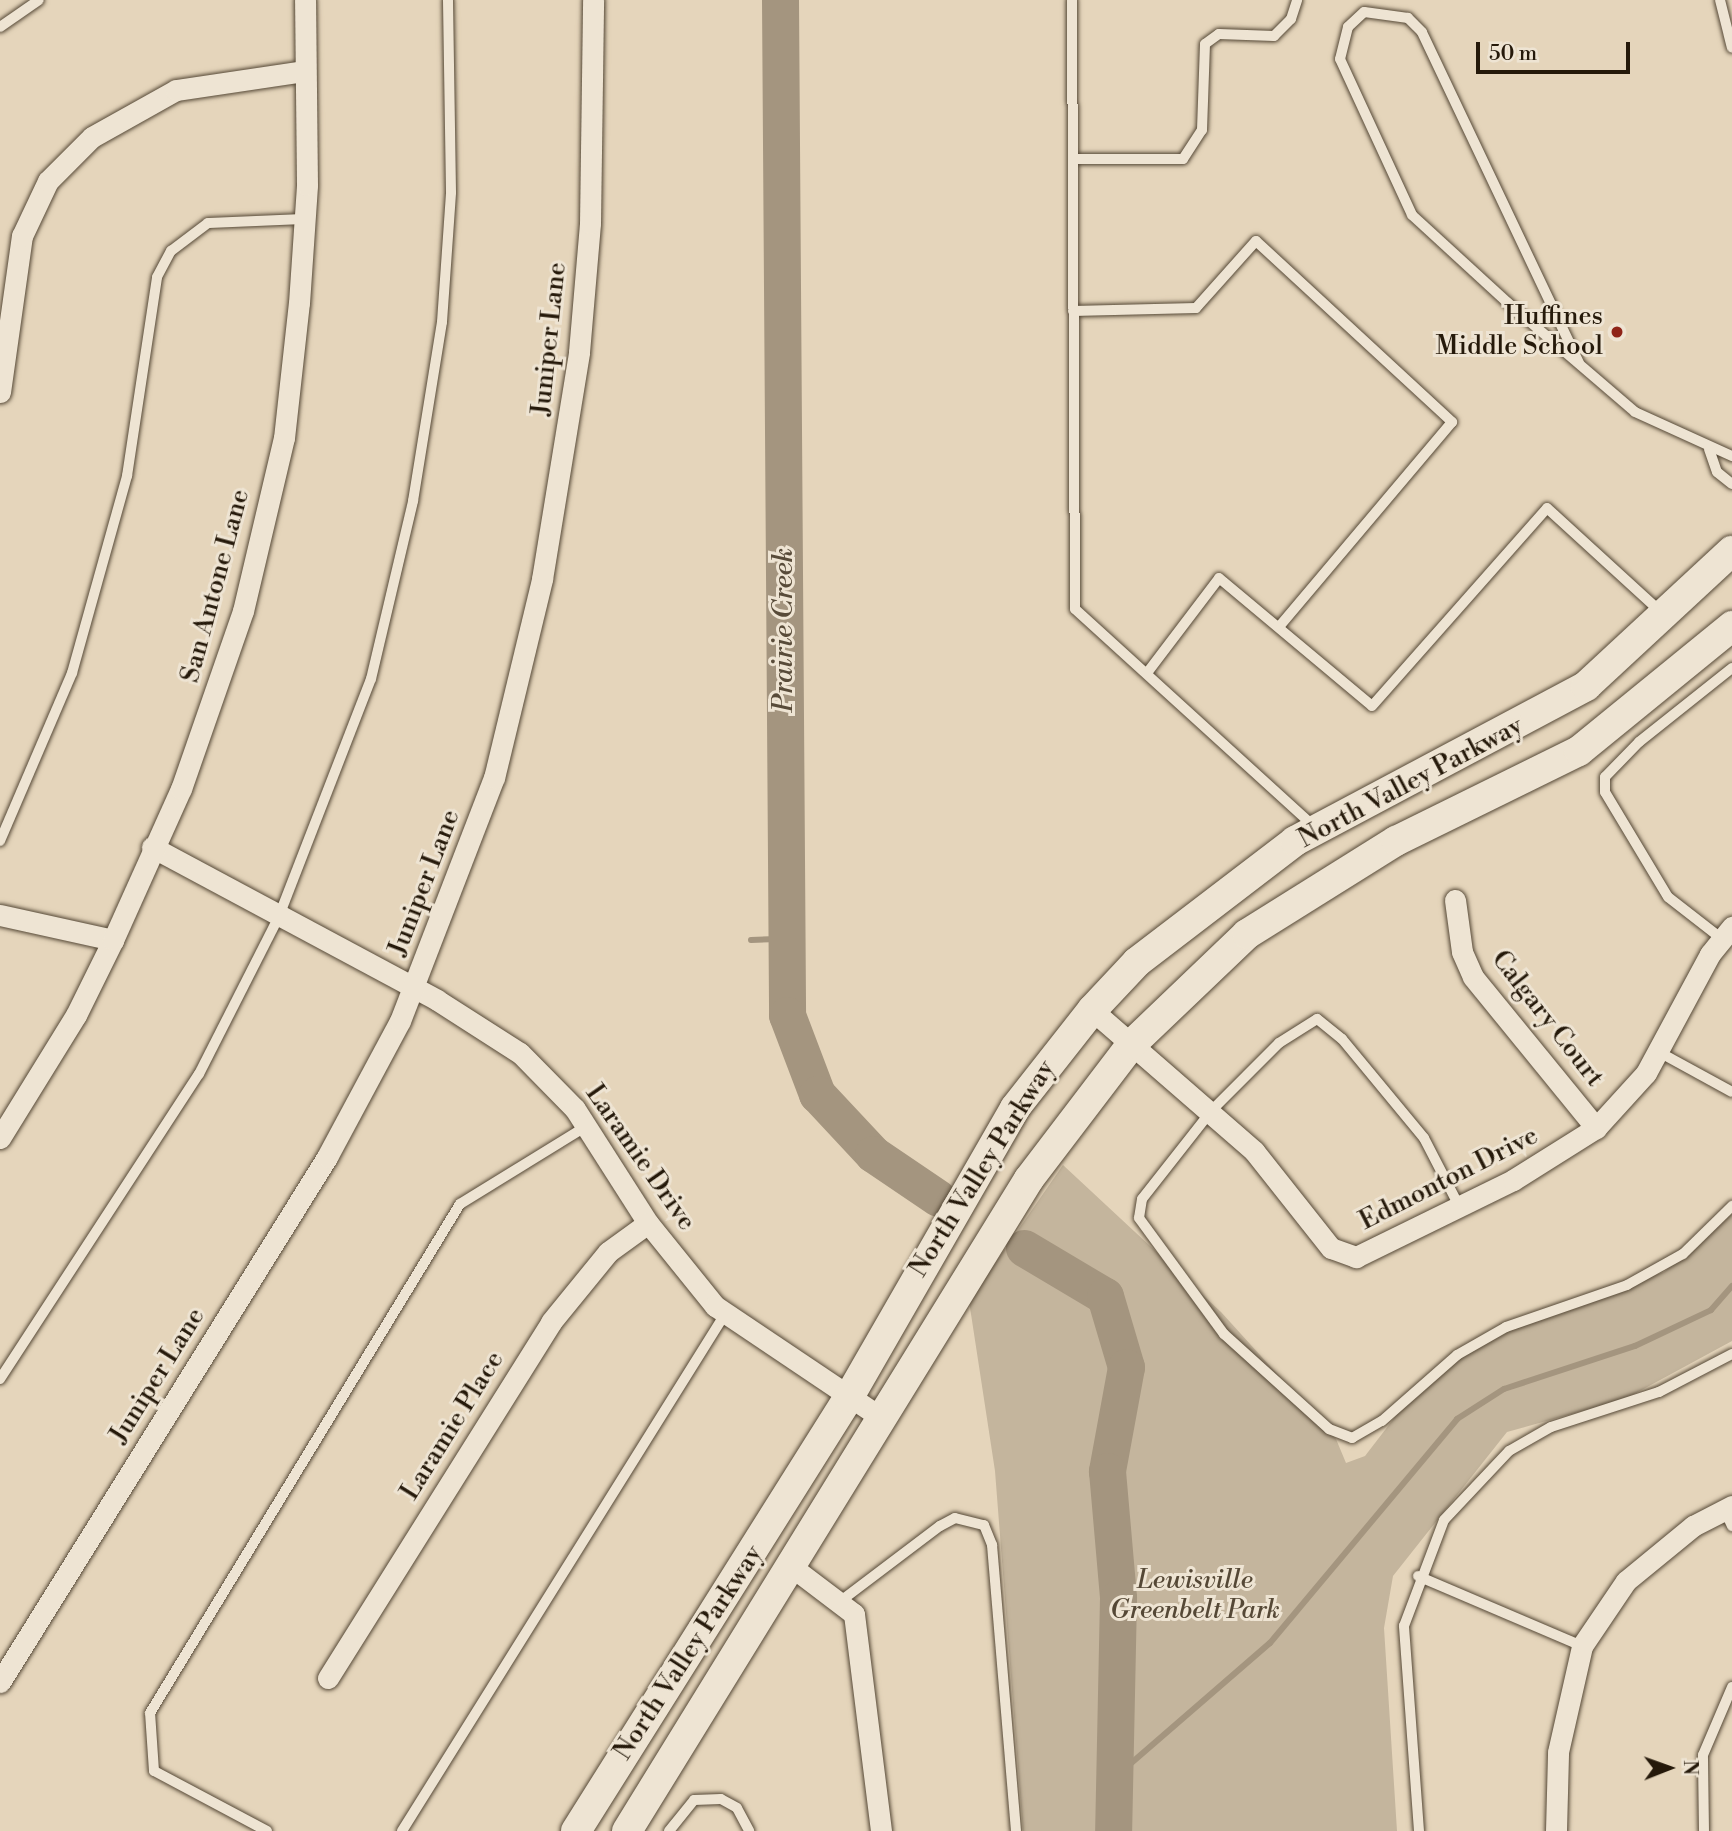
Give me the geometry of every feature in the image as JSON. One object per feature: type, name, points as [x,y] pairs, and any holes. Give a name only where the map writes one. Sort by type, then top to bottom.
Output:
[{"type":"street","name":"San Antone Lane","points":[[0,1138],[76,1015],[113,940],[152,847],[181,789],[243,611],[284,438],[304,219],[304,0]]},
{"type":"street","name":"Juniper Lane","points":[[0,1682],[327,1157],[413,989],[494,778],[564,462],[590,223],[593,0]]},
{"type":"street","points":[[0,392],[22,236],[48,181],[92,137],[176,90],[305,71]]},
{"type":"street","name":"North Valley Parkway","points":[[576,1831],[849,1397],[1015,1108],[1092,1010],[1195,915],[1317,830],[1541,714],[1586,686],[1666,617],[1732,551]]},
{"type":"street","name":"North Valley Parkway","points":[[627,1831],[1029,1179],[1132,1044],[1247,934],[1347,869],[1579,751],[1732,626]]},
{"type":"street","points":[[1317,830],[1347,869]]},
{"type":"street","name":"Laramie Drive","points":[[152,847],[413,989],[520,1053],[587,1126],[648,1223],[725,1314],[883,1419]]},
{"type":"street","name":"Calgary Court","points":[[1455,900],[1462,952],[1473,977],[1596,1128]]},
{"type":"street","points":[[0,915],[113,940]]},
{"type":"street","name":"Edmonton Drive","points":[[1092,1010],[1212,1110],[1254,1151],[1331,1248],[1356,1257],[1457,1202],[1533,1169],[1596,1128],[1629,1097],[1659,1052],[1727,933]]},
{"type":"street","name":"Laramie Place","points":[[328,1678],[551,1322],[608,1252],[648,1223]]},
{"type":"street","points":[[1556,1831],[1558,1752],[1583,1646],[1626,1581],[1729,1513]]},
{"type":"street","points":[[792,1567],[842,1600],[854,1614],[860,1643],[881,1831]]},
{"type":"lane","points":[[0,27],[39,0]]},
{"type":"lane","points":[[0,1378],[149,1158],[279,916],[371,678],[413,501],[448,249],[448,0]]},
{"type":"lane","points":[[1072,0],[1074,609],[1317,830]]},
{"type":"lane","points":[[1073,159],[1183,159],[1202,130],[1205,44],[1219,34],[1274,36],[1291,19],[1297,0]]},
{"type":"lane","points":[[1720,0],[1732,48]]},
{"type":"lane","points":[[1579,363],[1422,32],[1408,18],[1364,12],[1348,27],[1340,59],[1412,215],[1579,363],[1635,412],[1709,449],[1732,456]]},
{"type":"lane","points":[[0,841],[72,673],[121,500],[157,277],[171,251],[208,223],[304,219]]},
{"type":"lane","points":[[1073,311],[1196,308],[1256,241],[1452,422],[1281,624]]},
{"type":"lane","points":[[1709,449],[1717,472],[1732,484]]},
{"type":"lane","points":[[1147,673],[1219,578],[1281,624],[1372,706],[1547,508],[1666,617]]},
{"type":"lane","points":[[1727,933],[1668,897],[1605,792],[1605,777],[1639,741],[1732,668]]},
{"type":"lane","points":[[1457,1202],[1424,1138],[1342,1039],[1317,1019],[1295,1030],[1212,1110],[1142,1199],[1139,1218],[1224,1334],[1329,1429],[1352,1438],[1382,1421],[1457,1355],[1506,1327],[1636,1280],[1682,1254],[1732,1206]]},
{"type":"lane","points":[[1659,1052],[1732,1092]]},
{"type":"lane","points":[[267,1831],[154,1771],[150,1713],[460,1204],[587,1126]]},
{"type":"lane","points":[[402,1831],[725,1314]]},
{"type":"lane","points":[[1419,1831],[1404,1626],[1418,1576],[1444,1520],[1509,1451],[1551,1427],[1659,1392],[1732,1354]]},
{"type":"lane","points":[[842,1600],[940,1526],[955,1518],[984,1525],[992,1545],[1016,1831]]},
{"type":"lane","points":[[1418,1576],[1583,1646]]},
{"type":"lane","points":[[1704,1831],[1703,1755],[1732,1687]]},
{"type":"lane","points":[[669,1831],[694,1800],[721,1799],[737,1808],[749,1831]]},
{"type":"green space","name":"Lewisville Greenbelt Park","points":[[1063,1165],[1221,1312],[1336,1439],[1346,1463],[1365,1456],[1425,1378],[1488,1337],[1664,1272],[1732,1214],[1732,1341],[1625,1399],[1507,1432],[1393,1576],[1384,1628],[1397,1831],[1023,1831],[995,1471],[969,1301]]},
{"type":"waterway","name":"Prairie Creek","points":[[780,0],[787,1015],[817,1094],[873,1154],[938,1198]]},
{"type":"waterway","points":[[751,940],[785,939]]},
{"type":"waterway","name":"Prairie Creek","points":[[1024,1248],[1105,1296],[1126,1367],[1107,1471],[1118,1598],[1113,1831]]},
{"type":"waterway","points":[[1114,1778],[1270,1643],[1457,1419],[1504,1389],[1635,1346],[1711,1310],[1732,1286]]},
{"type":"place","name":"Huffines Middle School","points":[[1617,332]]}]
